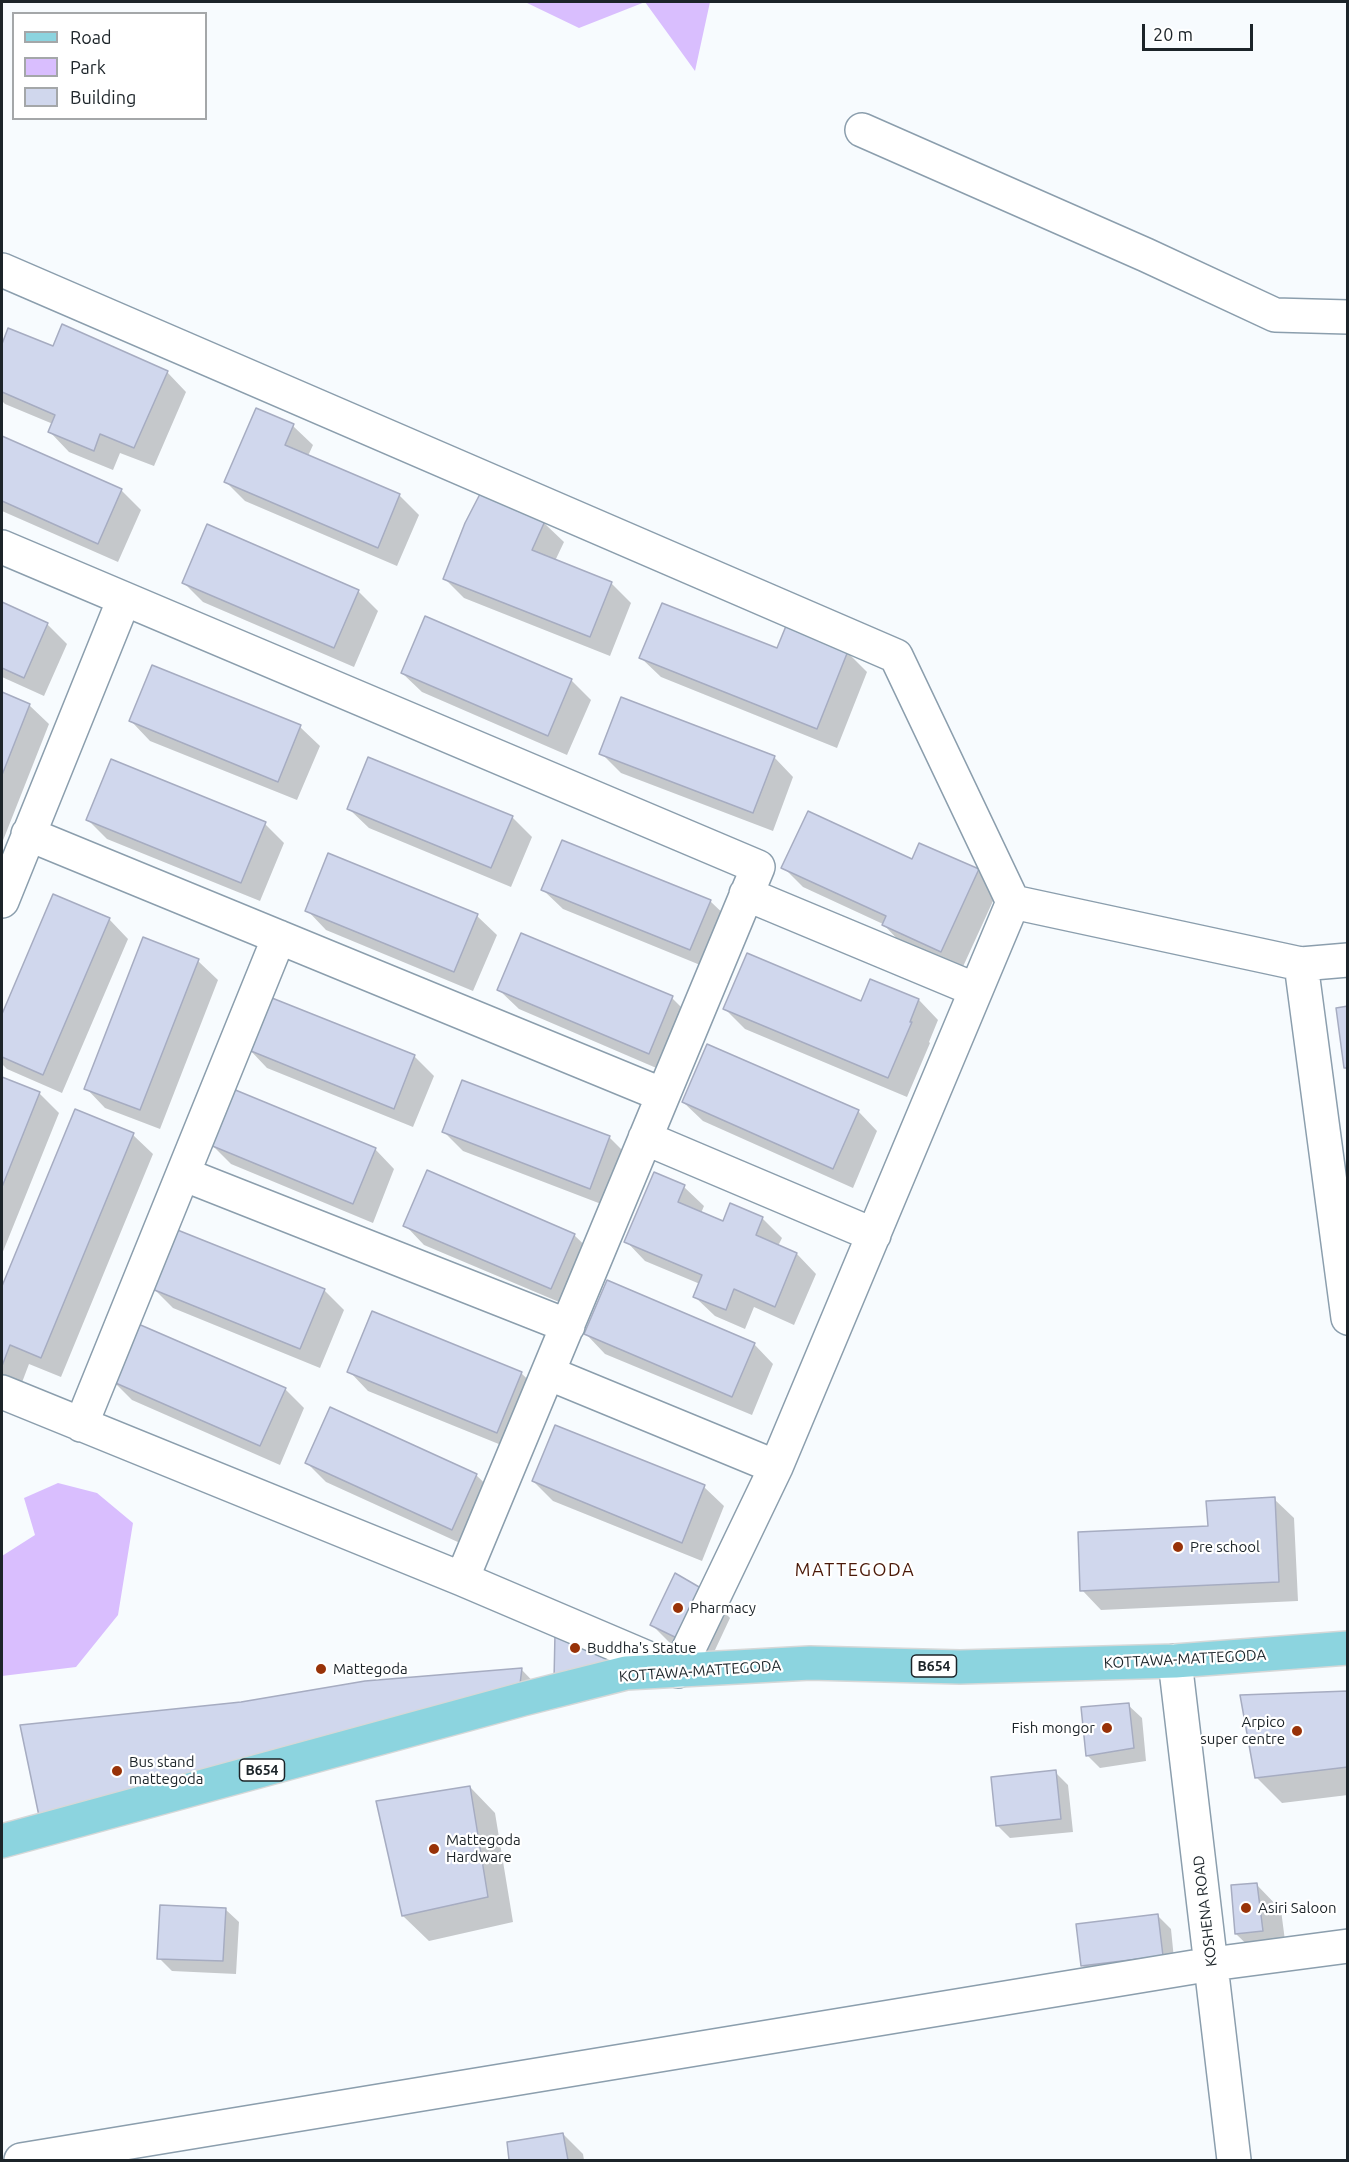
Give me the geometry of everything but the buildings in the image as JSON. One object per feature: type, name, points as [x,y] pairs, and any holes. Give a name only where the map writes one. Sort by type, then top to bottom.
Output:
[{"type":"main road","name":"KOTTAWA-MATTEGODA","points":[[2,1841],[626,1673],[810,1663],[960,1667],[1175,1661],[1347,1648]]},
{"type":"street","points":[[862,130],[1146,255],[1275,315],[1347,317]]},
{"type":"street","points":[[2,270],[896,656],[1013,902],[777,1467],[678,1671],[462,1579],[2,1392]]},
{"type":"street","points":[[2,547],[758,867],[462,1579]]},
{"type":"street","points":[[2,901],[123,599]]},
{"type":"street","points":[[28,834],[663,1095]]},
{"type":"street","points":[[746,894],[976,990]]},
{"type":"street","points":[[1013,902],[1301,964],[1347,960]]},
{"type":"street","points":[[81,1425],[279,937]]},
{"type":"street","points":[[1301,964],[1341,1223],[1347,1318]]},
{"type":"street","points":[[645,1138],[874,1235]]},
{"type":"street","points":[[183,1174],[568,1326]]},
{"type":"street","points":[[548,1373],[777,1467]]},
{"type":"street","name":"KOSHENA ROAD","points":[[1175,1661],[1234,2160]]},
{"type":"street","points":[[21,2160],[1212,1964],[1347,1946]]},
{"type":"green space","points":[[525,2],[645,2],[579,28]]},
{"type":"green space","points":[[645,2],[710,2],[695,71]]},
{"type":"green space","points":[[58,1483],[97,1493],[133,1523],[118,1615],[76,1667],[2,1676],[2,1556],[35,1535],[24,1498]]},
{"type":"place","name":"Pre school","points":[[1178,1547]]},
{"type":"place","name":"Pharmacy","points":[[678,1608]]},
{"type":"place","name":"Buddha's Statue","points":[[575,1648]]},
{"type":"place","name":"Mattegoda","points":[[321,1669]]},
{"type":"place","name":"Fish mongor","points":[[1107,1728]]},
{"type":"place","name":"Arpico super centre","points":[[1297,1731]]},
{"type":"place","name":"Bus stand mattegoda","points":[[117,1771]]},
{"type":"place","name":"Mattegoda Hardware","points":[[434,1849]]},
{"type":"place","name":"Asiri Saloon","points":[[1246,1908]]},
{"type":"district","name":"MATTEGODA","points":[[855,1570]]}]
